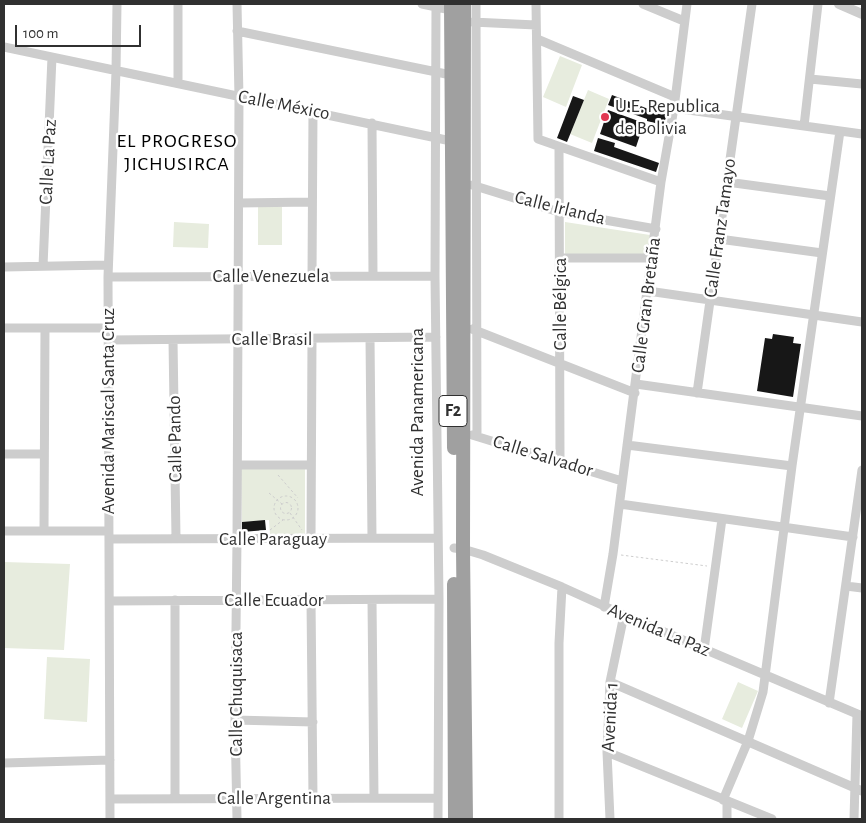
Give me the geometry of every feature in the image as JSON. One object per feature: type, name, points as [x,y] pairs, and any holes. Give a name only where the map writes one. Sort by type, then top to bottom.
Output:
[{"type":"highway","name":"Avenida Panamericana","points":[[455,6],[470,22],[471,184],[464,326],[455,819]]},
{"type":"highway","name":"Avenida Panamericana","points":[[455,6],[451,75],[451,141],[466,819]]},
{"type":"street","name":"Avenida Mariscal Santa Cruz","points":[[110,819],[108,265],[116,71],[115,4]]},
{"type":"street","points":[[178,4],[178,83]]},
{"type":"street","name":"Calle Chuquisaca","points":[[237,4],[239,97],[238,539],[234,720],[237,819]]},
{"type":"street","points":[[422,4],[455,6]]},
{"type":"street","points":[[476,4],[470,22],[536,25]]},
{"type":"street","points":[[536,4],[538,139],[661,182]]},
{"type":"street","points":[[643,4],[684,21]]},
{"type":"street","name":"Calle Gran Bretaña","points":[[604,606],[620,504],[661,182],[674,108],[687,4]]},
{"type":"street","name":"Calle Franz Tamayo","points":[[697,393],[752,4]]},
{"type":"street","points":[[804,126],[818,4]]},
{"type":"street","points":[[839,4],[862,14]]},
{"type":"street","name":"Avenida Panamericana","points":[[436,5],[435,276],[439,599],[438,819]]},
{"type":"street","points":[[237,31],[451,75]]},
{"type":"street","points":[[537,39],[675,97]]},
{"type":"street","name":"Calle México","points":[[4,47],[451,141]]},
{"type":"street","name":"Calle La Paz","points":[[43,266],[52,57]]},
{"type":"street","points":[[810,78],[862,84]]},
{"type":"street","points":[[674,108],[862,134]]},
{"type":"street","points":[[312,277],[313,111]]},
{"type":"street","points":[[372,123],[373,276]]},
{"type":"street","points":[[727,819],[725,800],[748,741],[763,692],[792,466],[840,131]]},
{"type":"street","name":"Calle Bélgica","points":[[559,147],[560,462]]},
{"type":"street","points":[[727,182],[830,196]]},
{"type":"street","points":[[471,184],[477,331],[477,436]]},
{"type":"street","name":"Calle Irlanda","points":[[471,184],[559,212],[656,229]]},
{"type":"street","points":[[239,203],[311,202]]},
{"type":"street","points":[[719,239],[822,253]]},
{"type":"street","points":[[560,258],[652,258]]},
{"type":"street","points":[[4,267],[108,265]]},
{"type":"street","name":"Calle Venezuela","points":[[108,277],[435,276]]},
{"type":"street","points":[[648,291],[862,322]]},
{"type":"street","points":[[464,326],[560,363],[635,388],[697,393],[862,416]]},
{"type":"street","points":[[4,328],[108,328]]},
{"type":"street","points":[[44,531],[45,328]]},
{"type":"street","name":"Calle Brasil","points":[[109,340],[436,337]]},
{"type":"street","points":[[370,338],[372,538]]},
{"type":"street","points":[[308,537],[312,465],[312,339]]},
{"type":"street","name":"Calle Pando","points":[[173,340],[176,538]]},
{"type":"street","name":"Calle Salvador","points":[[463,432],[622,481]]},
{"type":"street","points":[[627,445],[792,466]]},
{"type":"street","points":[[4,454],[44,454]]},
{"type":"street","points":[[238,465],[312,465]]},
{"type":"street","points":[[829,703],[862,470]]},
{"type":"street","points":[[620,504],[853,537]]},
{"type":"street","points":[[704,650],[722,518]]},
{"type":"street","name":"Calle Paraguay","points":[[4,531],[44,531],[176,538],[437,538]]},
{"type":"street","name":"Avenida La Paz","points":[[459,549],[483,555],[562,587],[624,616],[860,715]]},
{"type":"street","points":[[846,586],[862,588]]},
{"type":"street","points":[[559,819],[559,642],[562,587]]},
{"type":"street","name":"Calle Ecuador","points":[[110,601],[439,599]]},
{"type":"street","points":[[175,600],[175,798]]},
{"type":"street","points":[[311,600],[313,798]]},
{"type":"street","points":[[372,600],[374,798]]},
{"type":"street","name":"Avenida 1","points":[[610,819],[607,752],[610,682],[624,616]]},
{"type":"street","points":[[610,682],[859,789]]},
{"type":"street","points":[[854,819],[859,789],[860,715]]},
{"type":"street","points":[[234,720],[312,722]]},
{"type":"street","points":[[607,752],[772,819]]},
{"type":"street","points":[[4,763],[110,760]]},
{"type":"street","name":"Calle Argentina","points":[[110,799],[438,798]]},
{"type":"path","points":[[278,469],[278,475],[298,498],[294,498]]},
{"type":"path","points":[[270,493],[282,504],[285,502],[290,504],[289,512]]},
{"type":"path","points":[[270,530],[284,520],[293,518],[298,505],[294,498],[290,496],[282,496],[274,504],[274,512],[284,520]]},
{"type":"path","points":[[282,504],[281,511],[286,514],[289,512]]},
{"type":"path","points":[[289,512],[308,537]]},
{"type":"path","points":[[613,554],[715,567]]},
{"type":"shaded area","points":[[560,56],[582,65],[566,107],[543,97]]},
{"type":"shaded area","points":[[588,90],[609,99],[592,143],[570,134]]},
{"type":"shaded area","points":[[258,207],[282,207],[282,245],[258,245]]},
{"type":"shaded area","points":[[174,222],[209,224],[208,248],[173,247]]},
{"type":"shaded area","points":[[565,222],[650,235],[647,256],[565,256]]},
{"type":"shaded area","points":[[241,469],[305,469],[305,536],[270,535],[269,520],[242,522]]},
{"type":"shaded area","points":[[4,562],[70,564],[64,650],[4,648]]},
{"type":"shaded area","points":[[47,657],[90,659],[87,722],[44,719]]},
{"type":"shaded area","points":[[738,682],[758,691],[742,728],[722,719]]},
{"type":"building","points":[[612,95],[651,110],[652,107],[661,110],[660,112],[667,115],[663,125],[647,121],[647,119],[608,105]]},
{"type":"building","points":[[573,96],[584,100],[567,142],[557,138]]},
{"type":"building","points":[[608,110],[644,123],[636,147],[600,134]]},
{"type":"building","points":[[598,138],[615,143],[614,147],[659,163],[656,172],[594,151]]},
{"type":"building","points":[[773,334],[794,337],[793,343],[801,344],[793,397],[757,391],[765,338],[772,339]]},
{"type":"building","points":[[265,520],[266,530],[242,532],[242,522]]},
{"type":"place","name":"U.E. Republica de Bolivia","points":[[605,117]]},
{"type":"district","name":"EL PROGRESO JICHUSIRCA","points":[[177,152]]}]
